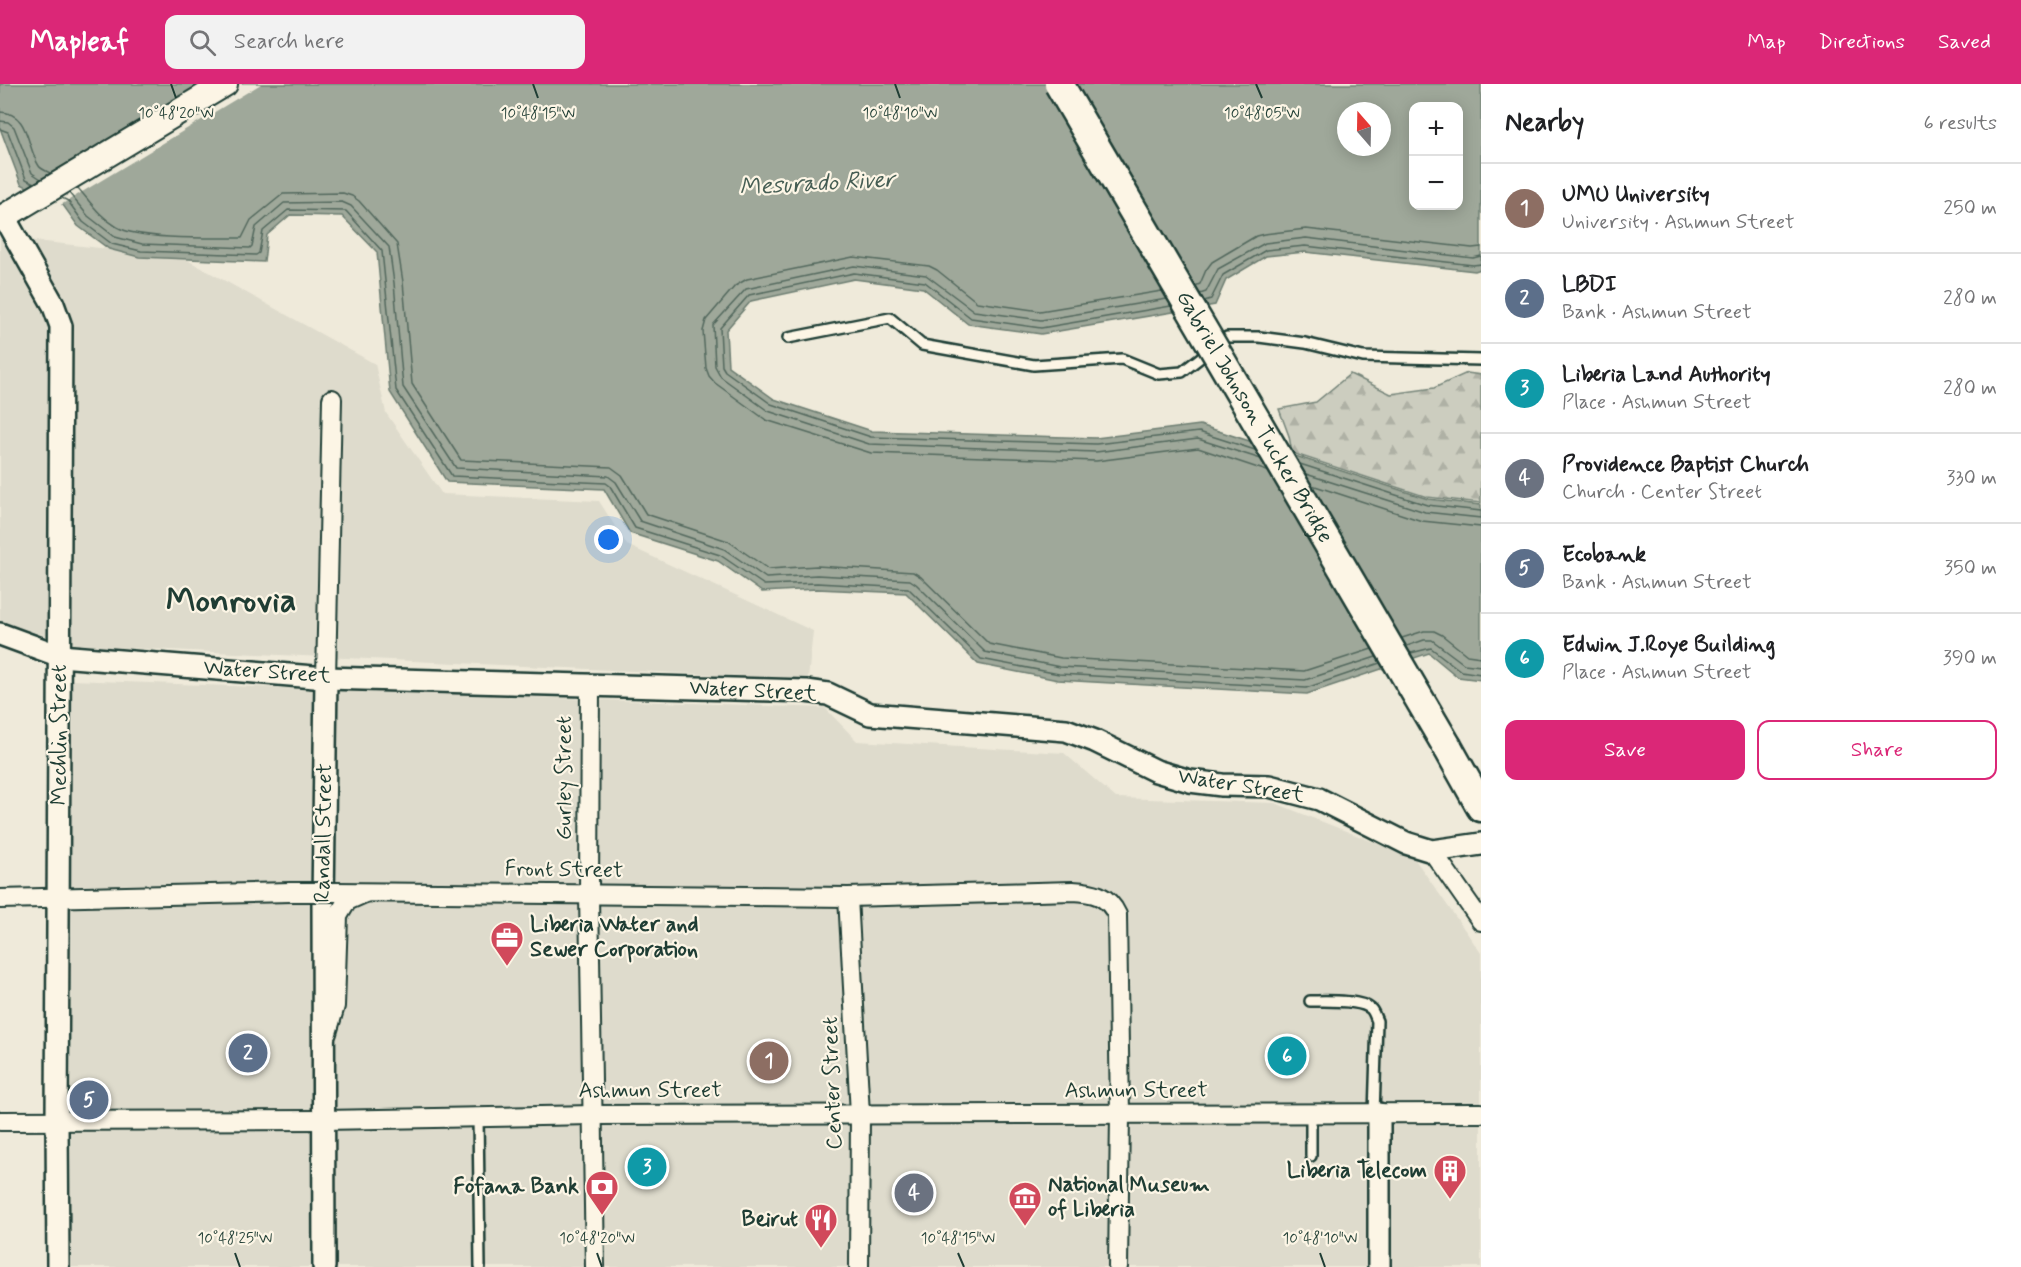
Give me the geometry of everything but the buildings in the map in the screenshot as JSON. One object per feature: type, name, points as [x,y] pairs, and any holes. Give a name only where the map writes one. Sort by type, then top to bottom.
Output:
[{"type":"highway","name":"Gabriel Johnson Tucker Bridge","points":[[1059,84],[1481,807]]},
{"type":"main road","points":[[2,218],[225,84]]},
{"type":"street","name":"Mechlin Street","points":[[2,218],[53,304],[61,326],[58,1267]]},
{"type":"street","name":"Randall Street","points":[[324,1267],[323,903],[332,399]]},
{"type":"street","name":"Water Street","points":[[0,634],[60,656],[326,678],[806,691],[828,694],[870,714],[1066,730],[1095,741],[1156,771],[1190,781],[1222,785],[1269,786],[1319,799],[1406,843],[1432,851],[1481,844]]},
{"type":"street","name":"Gurley Street","points":[[590,685],[589,895],[595,1267]]},
{"type":"street","points":[[1432,851],[1481,921]]},
{"type":"street","name":"Front Street","points":[[0,899],[291,892],[848,897],[1088,892],[1105,898],[1117,915],[1120,1115]]},
{"type":"street","points":[[324,1040],[335,1006],[338,916],[347,901],[366,892]]},
{"type":"street","name":"Center Street","points":[[848,897],[860,1114],[859,1267]]},
{"type":"street","name":"Ashmun Street","points":[[0,1122],[324,1120],[593,1115],[1481,1113]]},
{"type":"street","points":[[1376,1114],[1379,1267]]},
{"type":"street","points":[[1118,1267],[1120,1115]]},
{"type":"lane","points":[[788,338],[890,318],[922,345],[1034,365],[1122,359],[1159,374],[1182,372],[1227,337],[1259,337],[1305,343],[1363,357],[1481,360]]},
{"type":"lane","points":[[1310,1000],[1361,1003],[1371,1008],[1374,1013],[1377,1021],[1376,1114]]},
{"type":"lane","points":[[1311,1115],[1311,1156]]},
{"type":"lane","points":[[478,1117],[480,1267]]},
{"type":"shaded area","points":[[0,237],[182,257],[375,364],[386,413],[442,494],[599,501],[627,545],[813,631],[808,679],[81,646],[0,622]]},
{"type":"shaded area","points":[[71,680],[825,708],[857,741],[1064,753],[1116,798],[1275,803],[1414,858],[1481,953],[1481,1267],[71,1267]]},
{"type":"green space","points":[[1467,373],[1481,375],[1481,503],[1427,497],[1292,453],[1289,436],[1279,409],[1316,402],[1350,374],[1391,394],[1434,388]]},
{"type":"water","name":"Mesurado River","points":[[0,84],[1481,84],[1481,269],[1475,271],[1305,252],[1266,256],[1226,280],[1215,305],[1041,334],[968,324],[923,288],[854,279],[751,301],[726,330],[728,366],[774,399],[872,431],[1096,438],[1200,425],[1428,499],[1481,505],[1481,680],[1458,677],[1429,653],[1307,694],[1058,680],[978,664],[906,593],[817,589],[762,592],[718,561],[630,533],[604,489],[447,482],[390,392],[377,252],[342,216],[290,215],[267,235],[264,262],[139,257],[109,249],[78,226],[63,205],[21,184],[0,128]]},
{"type":"pier","points":[[211,84],[261,84],[59,206],[44,198]]},
{"type":"place","name":"Liberia Water and Sewer Corporation","points":[[507,967]]},
{"type":"place","name":"LBDI","points":[[248,1053]]},
{"type":"place","name":"Edwin J.Roye Building","points":[[1287,1056]]},
{"type":"place","name":"UMU University","points":[[769,1061]]},
{"type":"place","name":"Ecobank","points":[[89,1100]]},
{"type":"place","name":"Liberia Land Authority","points":[[647,1167]]},
{"type":"place","name":"Providence Baptist Church","points":[[914,1193]]},
{"type":"place","name":"Liberia Telecom","points":[[1450,1200]]},
{"type":"place","name":"Fofana Bank","points":[[602,1216]]},
{"type":"place","name":"National Museum of Liberia","points":[[1025,1227]]},
{"type":"place","name":"Beirut","points":[[821,1249]]},
{"type":"district","name":"Monrovia","points":[[231,601]]}]
